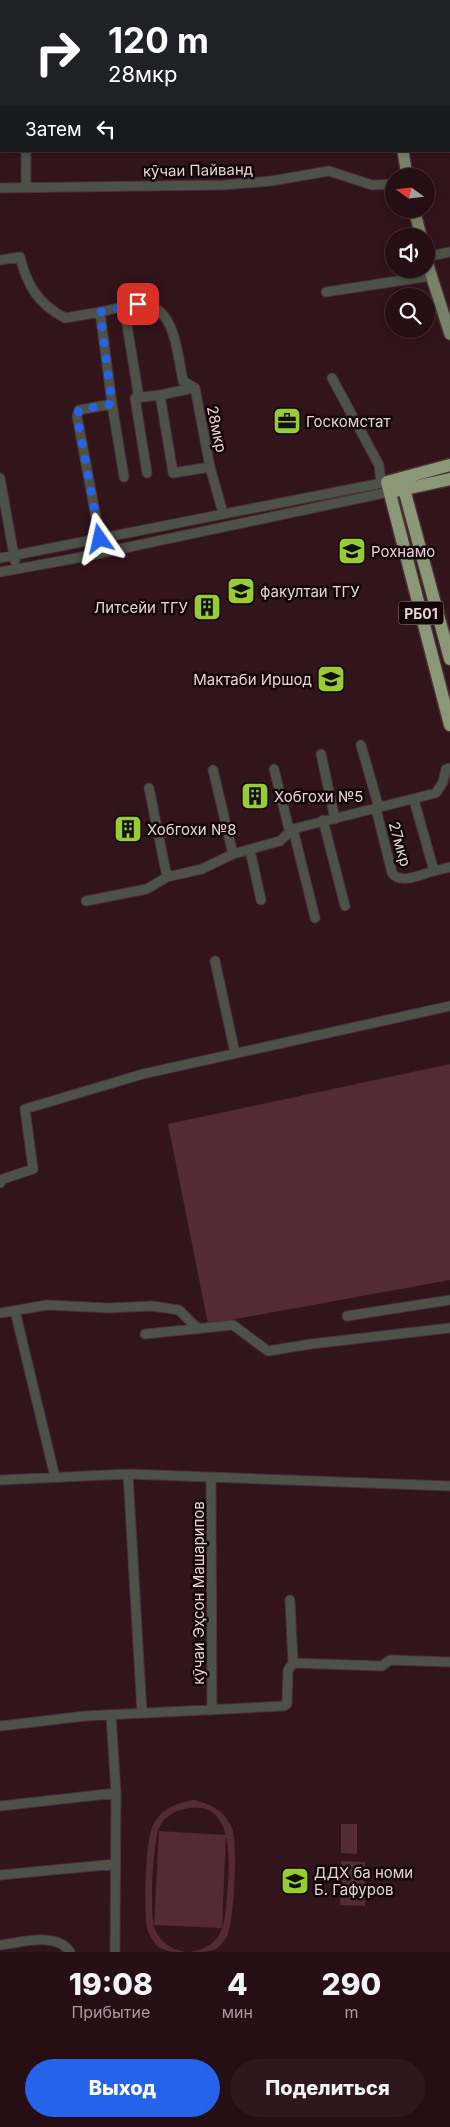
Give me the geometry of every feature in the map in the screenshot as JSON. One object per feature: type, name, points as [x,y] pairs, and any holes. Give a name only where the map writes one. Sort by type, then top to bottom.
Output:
[{"type":"highway","points":[[403,484],[450,465]]},
{"type":"highway","points":[[386,486],[450,479]]},
{"type":"highway","name":"РБ01","points":[[403,484],[450,659]]},
{"type":"highway","name":"РБ01","points":[[386,486],[450,725]]},
{"type":"main road","points":[[403,152],[405,168]]},
{"type":"main road","points":[[431,278],[449,330]]},
{"type":"street","points":[[26,152],[26,188]]},
{"type":"street","name":"кӯчаи Пайванд","points":[[0,188],[223,185],[271,181],[329,171],[372,185],[385,184]]},
{"type":"street","points":[[435,256],[450,252]]},
{"type":"street","name":"28мкр","points":[[0,260],[20,257],[24,276],[30,289],[65,318],[138,304],[155,306],[166,315],[183,382],[194,388],[210,466],[173,473],[160,395]]},
{"type":"street","points":[[326,292],[417,278]]},
{"type":"street","points":[[124,307],[139,398]]},
{"type":"street","points":[[100,312],[124,477]]},
{"type":"street","points":[[332,378],[379,465],[386,486]]},
{"type":"street","points":[[146,473],[135,398],[194,388]]},
{"type":"street","points":[[100,539],[77,416],[79,410],[112,404]]},
{"type":"street","points":[[210,466],[223,513]]},
{"type":"street","points":[[0,478],[17,569]]},
{"type":"street","points":[[0,558],[310,496],[386,486]]},
{"type":"street","points":[[0,572],[312,509],[386,486]]},
{"type":"street","points":[[310,496],[312,509]]},
{"type":"street","points":[[268,504],[270,518]]},
{"type":"street","name":"27мкр","points":[[361,746],[395,877],[403,879],[450,867]]},
{"type":"street","points":[[321,754],[335,819]]},
{"type":"street","name":"27мкр","points":[[86,901],[147,889],[167,877],[202,869],[233,854],[280,841],[292,831],[323,820],[335,819],[436,793],[443,782],[446,769],[450,768]]},
{"type":"street","points":[[274,769],[315,918]]},
{"type":"street","points":[[213,770],[233,854]]},
{"type":"street","points":[[149,788],[167,877]]},
{"type":"street","name":"27мкр","points":[[414,800],[434,871]]},
{"type":"street","points":[[323,820],[345,906]]},
{"type":"street","points":[[250,850],[261,900]]},
{"type":"street","points":[[215,961],[235,1053]]},
{"type":"street","points":[[0,1184],[4,1179],[34,1169],[25,1109],[143,1074],[450,1006]]},
{"type":"street","points":[[347,1316],[450,1300]]},
{"type":"street","points":[[0,1313],[47,1305],[109,1308],[152,1306],[179,1310],[198,1329]]},
{"type":"street","points":[[15,1310],[55,1477]]},
{"type":"street","points":[[146,1334],[234,1325],[268,1352],[311,1344],[450,1328]]},
{"type":"street","points":[[128,1474],[142,1713]]},
{"type":"street","points":[[0,1480],[128,1474],[450,1486]]},
{"type":"street","name":"кӯчаи Эҳсон Машарипов","points":[[211,1476],[212,1710]]},
{"type":"street","points":[[0,1726],[111,1715],[284,1706],[287,1704],[288,1670],[293,1663],[290,1600]]},
{"type":"street","points":[[293,1663],[382,1666],[390,1660],[450,1662]]},
{"type":"street","points":[[111,1715],[116,1793],[116,1864],[113,1926],[115,1952]]},
{"type":"street","points":[[0,1806],[116,1793]]},
{"type":"street","points":[[0,1875],[116,1864]]},
{"type":"street","points":[[0,1945],[54,1940],[67,1947],[70,1952]]},
{"type":"shaded area","points":[[450,1064],[450,1280],[208,1324],[168,1124]]},
{"type":"shaded area","points":[[194,1800],[217,1809],[232,1828],[235,1864],[230,1926],[226,1938],[216,1949],[190,1952],[200,1950],[214,1942],[222,1928],[154,1925],[159,1831],[225,1835],[218,1817],[206,1809],[189,1808],[175,1812],[164,1820],[159,1828],[152,1879],[152,1911],[153,1923],[155,1930],[167,1945],[185,1952],[169,1951],[156,1945],[149,1935],[147,1928],[145,1891],[148,1845],[153,1825],[165,1810]],"holes":[[[226,1837],[229,1867],[225,1917],[222,1928]]]},
{"type":"shaded area","points":[[341,1824],[357,1824],[357,1854],[341,1853]]},
{"type":"shaded area","points":[[341,1861],[365,1862],[365,1906],[340,1905]]},
{"type":"place","name":"Госкомстат","points":[[287,421]]},
{"type":"place","name":"Рохнамо","points":[[352,551]]},
{"type":"place","name":"факултаи ТГУ","points":[[241,591]]},
{"type":"place","name":"Литсейи ТГУ","points":[[207,607]]},
{"type":"place","name":"Мактаби Иршод","points":[[331,679]]},
{"type":"place","name":"Хобгохи №5","points":[[255,796]]},
{"type":"place","name":"Хобгохи №8","points":[[128,829]]},
{"type":"place","name":"ДДХ ба номи Б. Гафуров","points":[[295,1881]]},
{"type":"route","points":[[100,539],[77,416],[79,410],[112,404],[100,312],[138,304]]}]
